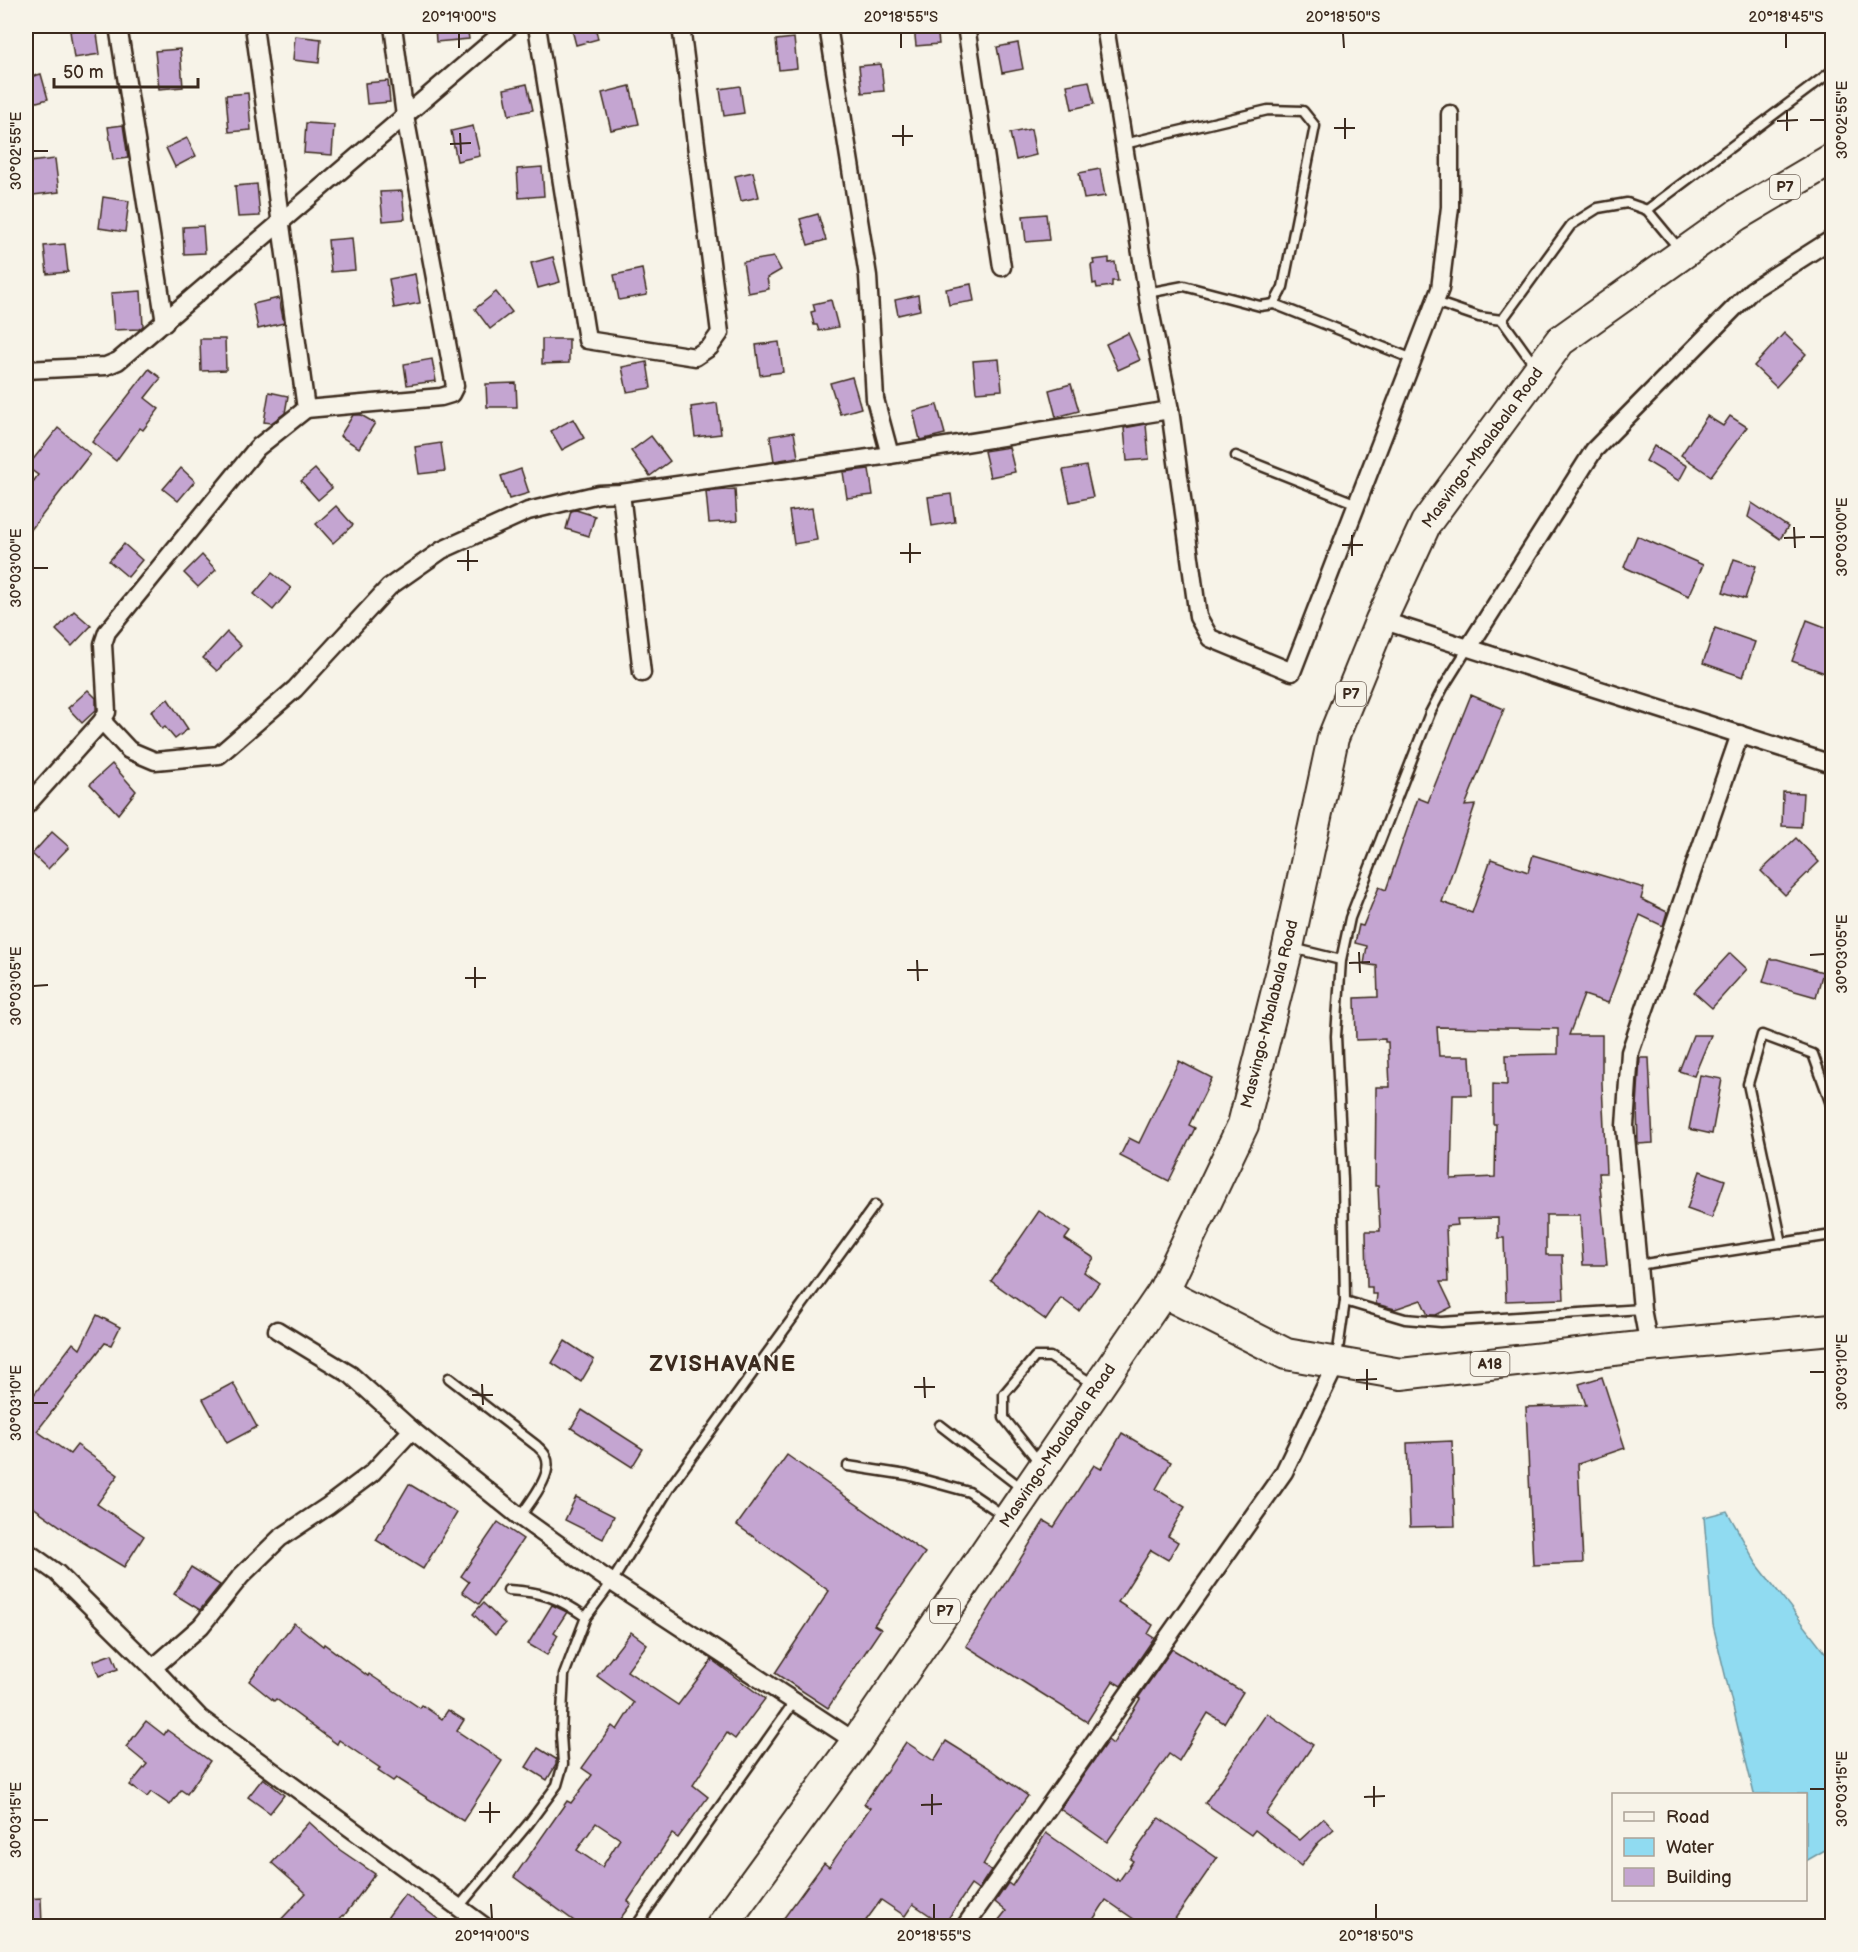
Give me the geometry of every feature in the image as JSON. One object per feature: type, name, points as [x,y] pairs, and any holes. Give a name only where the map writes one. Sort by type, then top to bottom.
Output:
[{"type":"highway","name":"Masvingo-Mbalabala Road","points":[[722,1926],[856,1742],[1163,1292],[1243,1125],[1288,947],[1333,738],[1381,620],[1426,523],[1560,341],[1737,215],[1833,159]]},
{"type":"highway","name":"A18","points":[[1163,1292],[1286,1354],[1401,1374],[1649,1346],[1833,1329]]},
{"type":"street","points":[[118,26],[165,323]]},
{"type":"street","points":[[254,26],[306,410]]},
{"type":"street","points":[[26,806],[102,721],[107,711],[103,644],[107,632],[257,448],[306,410],[441,397],[451,394],[455,386],[405,116],[393,26]]},
{"type":"street","points":[[26,370],[113,364],[165,323],[510,26]]},
{"type":"street","points":[[537,26],[587,340],[695,357],[710,347],[720,333],[681,26]]},
{"type":"street","points":[[828,26],[868,276],[874,399],[890,455]]},
{"type":"street","points":[[966,26],[1002,267]]},
{"type":"street","points":[[1105,26],[1147,293],[1170,410],[1198,617],[1210,638],[1292,672],[1440,289],[1450,207],[1450,114]]},
{"type":"street","points":[[1469,648],[1593,450],[1752,290],[1833,239]]},
{"type":"street","points":[[102,721],[129,750],[155,761],[219,755],[295,689],[389,587],[442,550],[528,511],[599,494],[621,494],[890,455],[1170,410]]},
{"type":"street","points":[[621,494],[642,673]]},
{"type":"street","points":[[1381,620],[1833,764]]},
{"type":"street","points":[[1649,1346],[1642,1309],[1625,1126],[1630,1052],[1740,734]]},
{"type":"street","points":[[277,1330],[351,1375],[412,1430],[520,1517],[612,1582],[856,1742]]},
{"type":"street","points":[[965,1926],[1284,1472],[1336,1364]]},
{"type":"street","points":[[153,1668],[201,1626],[241,1576],[280,1538],[372,1473],[412,1430]]},
{"type":"street","points":[[26,1551],[57,1573],[200,1718],[484,1926]]},
{"type":"lane","points":[[1647,210],[1833,71]]},
{"type":"lane","points":[[1124,144],[1268,110],[1303,111],[1315,126],[1283,287],[1274,304]]},
{"type":"lane","points":[[1502,320],[1571,225],[1598,208],[1627,203],[1647,210],[1683,253]]},
{"type":"lane","points":[[1147,293],[1184,286],[1260,306],[1274,304],[1413,358]]},
{"type":"lane","points":[[1435,302],[1479,316],[1502,320],[1538,370]]},
{"type":"lane","points":[[1236,456],[1357,504]]},
{"type":"lane","points":[[1336,1364],[1345,1301],[1343,1180],[1336,1036],[1341,960],[1350,918],[1430,713],[1469,648]]},
{"type":"lane","points":[[1288,947],[1341,960]]},
{"type":"lane","points":[[1782,1243],[1748,1084],[1762,1035],[1813,1054],[1833,1107]]},
{"type":"lane","points":[[458,1908],[529,1823],[557,1785],[563,1764],[561,1735],[564,1675],[586,1617],[612,1582],[670,1487],[875,1205]]},
{"type":"lane","points":[[1638,1265],[1833,1235]]},
{"type":"lane","points":[[1345,1301],[1405,1319],[1441,1322],[1642,1309]]},
{"type":"lane","points":[[1043,1468],[1004,1418],[1004,1394],[1035,1357],[1050,1357],[1098,1387]]},
{"type":"lane","points":[[449,1378],[546,1455],[548,1468],[545,1476],[520,1517]]},
{"type":"lane","points":[[940,1425],[1026,1492]]},
{"type":"lane","points":[[848,1466],[907,1475],[969,1492],[1008,1519]]},
{"type":"lane","points":[[508,1590],[535,1592],[554,1597],[586,1617]]},
{"type":"lane","points":[[636,1926],[794,1702]]},
{"type":"water","points":[[1727,1511],[1756,1563],[1828,1656],[1832,1658],[1832,1846],[1807,1860],[1807,1793],[1754,1793],[1713,1625],[1704,1517]]},
{"type":"building","points":[[435,26],[467,26],[469,39],[436,42]]},
{"type":"building","points":[[571,26],[595,26],[598,39],[576,45]]},
{"type":"building","points":[[914,26],[937,26],[939,44],[916,46]]},
{"type":"building","points":[[96,27],[100,54],[74,58],[70,31]]},
{"type":"building","points":[[295,36],[321,39],[319,63],[293,60]]},
{"type":"building","points":[[794,38],[797,68],[779,70],[776,40]]},
{"type":"building","points":[[1018,43],[1023,69],[1002,73],[997,47]]},
{"type":"building","points":[[180,49],[183,87],[159,89],[155,51]]},
{"type":"building","points":[[881,64],[884,91],[862,93],[859,66]]},
{"type":"building","points":[[41,74],[48,99],[26,105],[26,78]]},
{"type":"building","points":[[388,81],[390,102],[367,104],[365,83]]},
{"type":"building","points":[[1089,81],[1094,104],[1072,109],[1067,85]]},
{"type":"building","points":[[527,84],[533,110],[509,115],[504,89]]},
{"type":"building","points":[[630,86],[639,124],[611,130],[602,93]]},
{"type":"building","points":[[740,86],[744,113],[724,116],[720,89]]},
{"type":"building","points":[[248,93],[251,130],[229,132],[226,95]]},
{"type":"building","points":[[306,123],[334,125],[332,155],[304,153]]},
{"type":"building","points":[[123,125],[128,158],[113,160],[108,127]]},
{"type":"building","points":[[473,126],[480,156],[457,161],[451,131]]},
{"type":"building","points":[[1031,129],[1036,155],[1016,160],[1010,133]]},
{"type":"building","points":[[187,138],[196,156],[175,167],[166,148]]},
{"type":"building","points":[[55,159],[59,192],[33,195],[29,162]]},
{"type":"building","points":[[542,167],[544,196],[519,198],[517,169]]},
{"type":"building","points":[[1100,169],[1105,196],[1084,199],[1079,173]]},
{"type":"building","points":[[753,172],[759,197],[741,201],[735,176]]},
{"type":"building","points":[[257,184],[260,216],[238,217],[235,186]]},
{"type":"building","points":[[402,191],[405,219],[383,221],[380,192]]},
{"type":"building","points":[[103,197],[129,201],[125,232],[99,228]]},
{"type":"building","points":[[818,214],[826,240],[808,245],[800,219]]},
{"type":"building","points":[[1046,214],[1049,240],[1026,242],[1023,216]]},
{"type":"building","points":[[203,226],[205,253],[184,254],[183,227]]},
{"type":"building","points":[[352,238],[355,270],[331,272],[328,240]]},
{"type":"building","points":[[65,244],[68,272],[47,274],[44,246]]},
{"type":"building","points":[[553,257],[560,282],[538,288],[531,263]]},
{"type":"building","points":[[774,257],[781,270],[767,278],[769,289],[748,293],[743,262]]},
{"type":"building","points":[[1109,258],[1109,263],[1115,262],[1118,281],[1112,281],[1112,286],[1097,288],[1096,283],[1093,284],[1091,265],[1094,264],[1093,260]]},
{"type":"building","points":[[642,269],[647,295],[619,300],[614,275]]},
{"type":"building","points":[[415,274],[420,303],[394,308],[389,279]]},
{"type":"building","points":[[971,284],[974,301],[949,305],[946,289]]},
{"type":"building","points":[[141,291],[143,326],[139,329],[114,330],[111,293]]},
{"type":"building","points":[[496,292],[512,312],[490,329],[475,309]]},
{"type":"building","points":[[918,295],[920,310],[898,315],[895,300]]},
{"type":"building","points":[[279,298],[284,323],[258,329],[253,304]]},
{"type":"building","points":[[831,300],[838,327],[819,331],[817,325],[814,325],[811,312],[815,311],[813,304]]},
{"type":"building","points":[[1128,333],[1140,360],[1118,370],[1106,344]]},
{"type":"building","points":[[1784,333],[1806,354],[1776,387],[1754,366]]},
{"type":"building","points":[[200,339],[225,339],[226,370],[201,371]]},
{"type":"building","points":[[542,339],[569,339],[569,363],[542,364]]},
{"type":"building","points":[[779,342],[783,372],[760,375],[756,345]]},
{"type":"building","points":[[432,359],[436,381],[407,385],[404,364]]},
{"type":"building","points":[[999,359],[1002,390],[976,392],[973,361]]},
{"type":"building","points":[[647,362],[651,388],[627,392],[622,367]]},
{"type":"building","points":[[149,369],[161,378],[145,398],[159,409],[143,430],[140,428],[116,461],[92,442]]},
{"type":"building","points":[[852,377],[861,408],[840,414],[830,383]]},
{"type":"building","points":[[516,383],[517,407],[487,407],[486,384]]},
{"type":"building","points":[[1071,384],[1079,411],[1056,417],[1049,390]]},
{"type":"building","points":[[269,392],[288,396],[285,413],[271,423],[264,422]]},
{"type":"building","points":[[717,403],[721,434],[695,437],[691,407]]},
{"type":"building","points":[[937,405],[945,434],[920,440],[913,411]]},
{"type":"building","points":[[353,415],[361,415],[375,423],[359,448],[340,436]]},
{"type":"building","points":[[1707,416],[1723,426],[1730,416],[1747,427],[1711,476],[1681,455]]},
{"type":"building","points":[[573,419],[584,438],[562,450],[551,431]]},
{"type":"building","points":[[1146,424],[1149,459],[1127,461],[1124,428]]},
{"type":"building","points":[[58,428],[90,454],[26,536],[26,492],[38,475],[27,467]]},
{"type":"building","points":[[794,432],[798,457],[774,461],[770,436]]},
{"type":"building","points":[[651,436],[670,461],[650,476],[631,451]]},
{"type":"building","points":[[441,443],[445,471],[419,474],[415,447]]},
{"type":"building","points":[[1654,446],[1687,466],[1679,481],[1646,461]]},
{"type":"building","points":[[1009,447],[1015,472],[990,477],[984,451]]},
{"type":"building","points":[[1086,466],[1093,497],[1070,502],[1063,470]]},
{"type":"building","points":[[181,468],[195,481],[178,501],[163,489]]},
{"type":"building","points":[[315,469],[332,488],[318,500],[301,481]]},
{"type":"building","points":[[521,469],[529,493],[509,499],[501,476]]},
{"type":"building","points":[[869,469],[873,495],[847,498],[843,472]]},
{"type":"building","points":[[735,489],[737,521],[709,523],[706,492]]},
{"type":"building","points":[[951,494],[955,522],[932,526],[928,497]]},
{"type":"building","points":[[1752,503],[1788,527],[1780,539],[1748,517]]},
{"type":"building","points":[[336,506],[353,525],[333,543],[316,524]]},
{"type":"building","points":[[812,508],[817,540],[794,544],[789,511]]},
{"type":"building","points":[[576,510],[595,516],[589,536],[566,529],[571,511]]},
{"type":"building","points":[[1637,536],[1703,565],[1689,596],[1624,567]]},
{"type":"building","points":[[124,544],[142,560],[128,577],[109,561]]},
{"type":"building","points":[[202,555],[216,570],[198,587],[184,573]]},
{"type":"building","points":[[1734,559],[1756,566],[1745,599],[1723,592]]},
{"type":"building","points":[[272,573],[291,588],[273,610],[254,594]]},
{"type":"building","points":[[74,611],[91,626],[72,646],[56,630]]},
{"type":"building","points":[[1807,620],[1833,630],[1833,676],[1792,661]]},
{"type":"building","points":[[1715,628],[1755,642],[1743,677],[1703,663]]},
{"type":"building","points":[[227,632],[241,646],[217,671],[203,658]]},
{"type":"building","points":[[88,690],[96,698],[96,710],[82,723],[68,708]]},
{"type":"building","points":[[1471,695],[1504,709],[1465,806],[1475,805],[1442,902],[1472,913],[1491,859],[1528,872],[1533,855],[1644,888],[1641,899],[1667,912],[1663,926],[1640,915],[1608,1003],[1584,995],[1569,1035],[1602,1035],[1606,1173],[1599,1173],[1607,1265],[1583,1265],[1580,1215],[1546,1215],[1546,1255],[1562,1255],[1564,1299],[1506,1301],[1504,1238],[1498,1238],[1498,1218],[1457,1219],[1458,1225],[1446,1226],[1448,1282],[1440,1282],[1452,1307],[1436,1315],[1428,1315],[1421,1300],[1395,1309],[1376,1304],[1377,1294],[1372,1294],[1372,1287],[1367,1287],[1366,1231],[1380,1231],[1378,1186],[1375,1186],[1376,1087],[1390,1087],[1388,1042],[1385,1042],[1385,1039],[1356,1040],[1355,998],[1378,997],[1377,966],[1364,964],[1367,946],[1355,943],[1359,925],[1363,926],[1379,887],[1386,890],[1418,798],[1428,802]],"holes":[[[1437,1027],[1558,1029],[1558,1054],[1506,1055],[1507,1085],[1493,1084],[1493,1124],[1496,1124],[1495,1177],[1451,1179],[1453,1095],[1472,1095],[1470,1056],[1439,1056]]]},
{"type":"building","points":[[168,699],[188,729],[175,739],[165,727],[162,729],[151,711]]},
{"type":"building","points":[[112,764],[136,791],[118,814],[90,784]]},
{"type":"building","points":[[1783,792],[1803,793],[1801,827],[1782,826]]},
{"type":"building","points":[[52,832],[69,847],[48,869],[32,854]]},
{"type":"building","points":[[1796,838],[1819,862],[1785,895],[1761,871]]},
{"type":"building","points":[[1730,953],[1747,969],[1712,1008],[1694,992]]},
{"type":"building","points":[[1770,959],[1823,972],[1816,997],[1763,982]]},
{"type":"building","points":[[1693,1035],[1711,1035],[1694,1076],[1679,1071]]},
{"type":"building","points":[[1640,1058],[1649,1058],[1653,1143],[1638,1144],[1637,1106]]},
{"type":"building","points":[[1179,1061],[1212,1078],[1189,1125],[1195,1128],[1169,1181],[1120,1156],[1129,1138],[1139,1143]]},
{"type":"building","points":[[1700,1075],[1722,1079],[1712,1134],[1689,1129]]},
{"type":"building","points":[[1700,1171],[1725,1180],[1712,1218],[1687,1209]]},
{"type":"building","points":[[1039,1211],[1070,1232],[1065,1239],[1094,1258],[1084,1272],[1099,1283],[1079,1311],[1061,1298],[1046,1320],[991,1281]]},
{"type":"building","points":[[97,1315],[120,1327],[111,1345],[105,1343],[37,1431],[70,1454],[77,1445],[118,1475],[97,1504],[144,1536],[124,1567],[81,1541],[26,1502],[26,1405],[73,1343],[80,1349]]},
{"type":"building","points":[[565,1341],[594,1360],[581,1382],[552,1363]]},
{"type":"building","points":[[1602,1377],[1625,1448],[1578,1464],[1583,1563],[1533,1565],[1526,1407],[1586,1405],[1579,1384]]},
{"type":"building","points":[[233,1383],[257,1427],[227,1443],[203,1399]]},
{"type":"building","points":[[582,1410],[643,1449],[632,1467],[571,1428]]},
{"type":"building","points":[[1122,1433],[1171,1462],[1156,1489],[1185,1507],[1168,1536],[1178,1542],[1168,1560],[1151,1550],[1118,1602],[1153,1625],[1148,1634],[1154,1638],[1121,1686],[1113,1681],[1087,1722],[966,1646],[1044,1521],[1054,1527],[1094,1465],[1101,1469]]},
{"type":"building","points":[[1452,1441],[1455,1526],[1410,1527],[1407,1443]]},
{"type":"building","points":[[787,1455],[925,1553],[874,1625],[881,1629],[828,1708],[775,1673],[829,1591],[737,1525]]},
{"type":"building","points":[[409,1484],[457,1513],[423,1569],[376,1540]]},
{"type":"building","points":[[576,1497],[614,1516],[603,1539],[565,1520]]},
{"type":"building","points":[[498,1522],[523,1539],[479,1604],[462,1592],[469,1582],[461,1576]]},
{"type":"building","points":[[191,1567],[220,1585],[200,1610],[174,1594]]},
{"type":"building","points":[[483,1603],[505,1624],[495,1635],[473,1614]]},
{"type":"building","points":[[552,1605],[567,1612],[554,1632],[558,1635],[547,1655],[528,1644]]},
{"type":"building","points":[[294,1623],[323,1646],[324,1644],[368,1676],[369,1674],[420,1708],[422,1705],[442,1719],[448,1710],[464,1720],[457,1731],[502,1761],[463,1821],[396,1778],[393,1781],[378,1771],[380,1768],[339,1740],[337,1744],[249,1681]]},
{"type":"building","points":[[631,1632],[647,1644],[627,1671],[678,1705],[712,1660],[765,1699],[735,1739],[727,1733],[693,1785],[708,1797],[678,1838],[672,1834],[628,1901],[631,1904],[615,1926],[581,1926],[514,1877],[567,1801],[571,1803],[592,1775],[582,1768],[612,1726],[617,1730],[634,1703],[597,1676]],"holes":[[[596,1823],[620,1839],[602,1867],[577,1850]]]},
{"type":"building","points":[[1172,1649],[1243,1692],[1224,1723],[1208,1713],[1179,1761],[1169,1754],[1107,1842],[1060,1809],[1108,1740],[1113,1744],[1140,1699],[1138,1698]]},
{"type":"building","points":[[112,1654],[118,1669],[99,1676],[93,1661]]},
{"type":"building","points":[[1267,1713],[1313,1745],[1266,1814],[1300,1840],[1324,1818],[1334,1829],[1319,1842],[1301,1866],[1255,1830],[1251,1835],[1205,1803]]},
{"type":"building","points":[[146,1721],[164,1735],[167,1730],[210,1761],[187,1794],[181,1790],[170,1805],[151,1792],[147,1797],[130,1785],[147,1764],[126,1747]]},
{"type":"building","points":[[946,1741],[988,1767],[1028,1796],[1002,1831],[983,1865],[991,1870],[978,1890],[971,1885],[944,1925],[913,1904],[905,1916],[881,1900],[862,1926],[778,1926],[824,1863],[829,1867],[870,1808],[864,1804],[906,1742],[934,1761]]},
{"type":"building","points":[[538,1748],[556,1759],[556,1765],[547,1780],[526,1767]]},
{"type":"building","points":[[263,1778],[284,1795],[270,1813],[248,1797]]},
{"type":"building","points":[[1159,1818],[1217,1858],[1170,1926],[1144,1926],[1106,1900],[1089,1926],[994,1926],[1006,1911],[995,1902],[1008,1883],[1012,1886],[1046,1833],[1119,1881],[1133,1861],[1130,1859]]},
{"type":"building","points":[[309,1822],[340,1850],[375,1874],[334,1926],[275,1926],[306,1893],[272,1863]]},
{"type":"building","points":[[405,1894],[447,1926],[381,1926]]},
{"type":"building","points":[[41,1898],[42,1926],[26,1926],[26,1899]]},
{"type":"district","name":"ZVISHAVANE","points":[[723,1364]]}]
